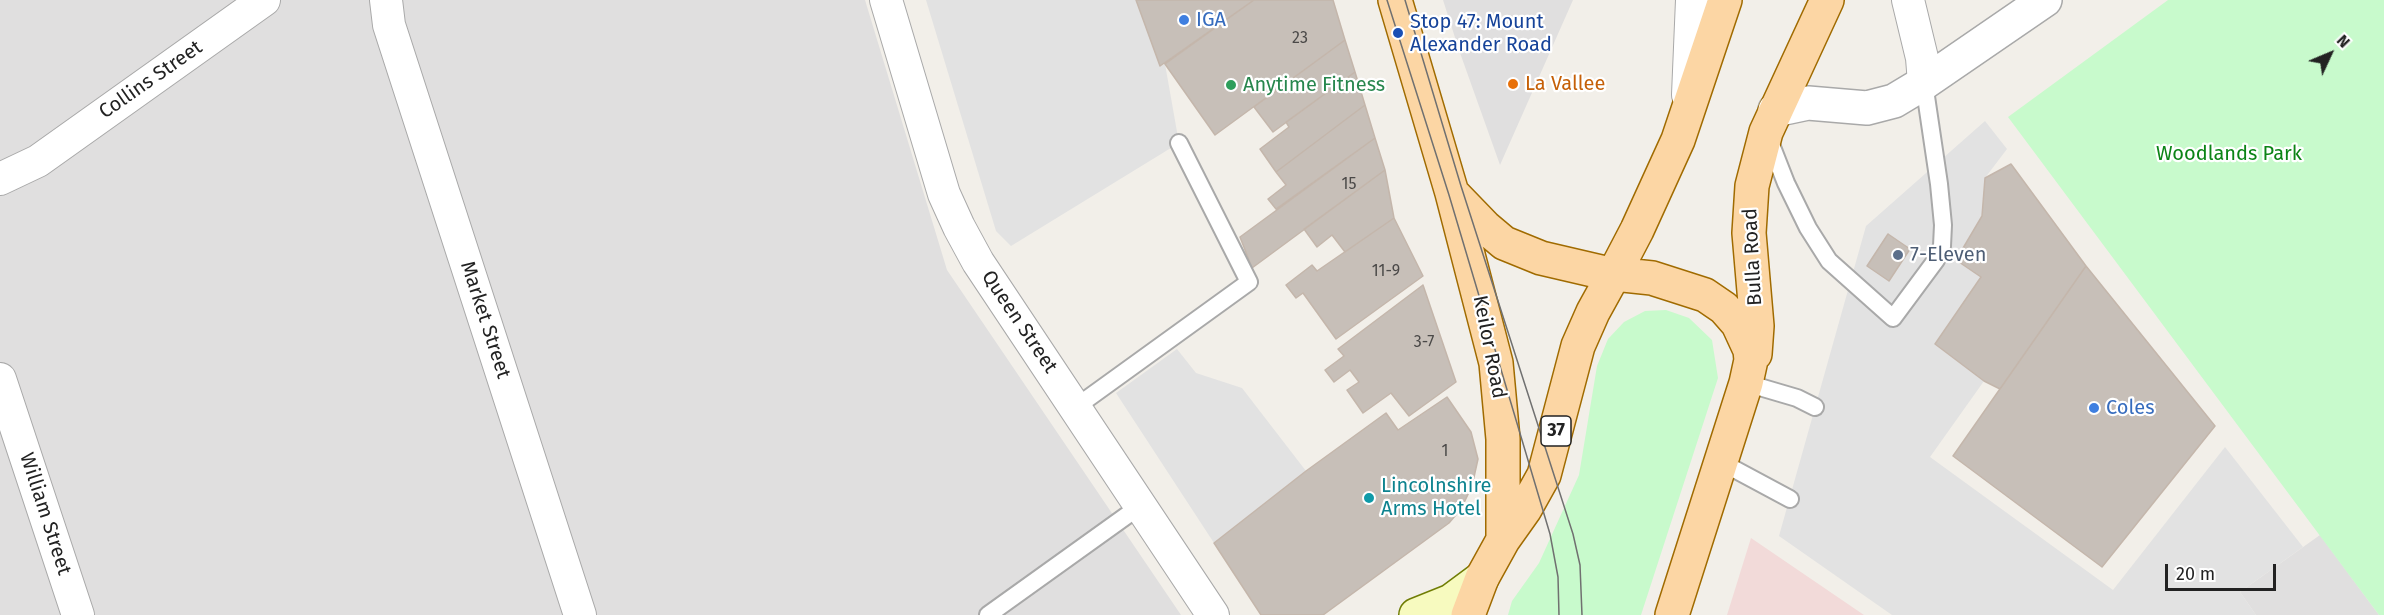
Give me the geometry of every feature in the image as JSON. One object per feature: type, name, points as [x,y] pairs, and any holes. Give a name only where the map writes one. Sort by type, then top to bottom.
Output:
[{"type":"main road","name":"Keilor Road","points":[[1395,0],[1452,193],[1499,378],[1503,439],[1503,540]]},
{"type":"main road","name":"37","points":[[1468,615],[1482,578],[1544,475],[1578,346],[1599,298],[1614,275],[1650,203],[1688,111],[1725,0]]},
{"type":"main road","name":"Bulla Road","points":[[1746,383],[1755,354],[1757,337],[1749,233],[1750,196],[1756,164],[1770,121],[1827,0]]},
{"type":"main road","name":"Keilor Road","points":[[1452,193],[1504,243],[1540,258],[1614,275],[1638,276],[1687,287],[1705,295],[1724,308],[1738,324],[1750,350],[1751,360],[1746,383]]},
{"type":"main road","points":[[1671,615],[1746,383]]},
{"type":"main road","name":"37","points":[[1416,615],[1451,600],[1482,578]]},
{"type":"street","name":"Collins Street","points":[[0,179],[38,161],[264,0]]},
{"type":"street","name":"Queen Street","points":[[886,0],[944,194],[959,227],[978,262],[1213,615]]},
{"type":"street","points":[[1688,111],[1692,0]]},
{"type":"street","points":[[1908,0],[1922,58],[1924,83]]},
{"type":"street","points":[[1770,121],[1808,103],[1867,108],[1894,101],[2045,0]]},
{"type":"street","name":"Market Street","points":[[383,8],[580,615]]},
{"type":"street","name":"Collins Street","points":[[0,201],[38,161]]},
{"type":"street","name":"William Street","points":[[0,379],[78,615]]},
{"type":"lane","points":[[1770,121],[1795,201],[1808,228],[1829,261],[1893,318],[1936,260],[1942,246],[1943,225],[1939,184],[1924,83]]},
{"type":"lane","points":[[1076,407],[1249,282],[1179,143]]},
{"type":"lane","points":[[1746,383],[1797,398],[1815,406]]},
{"type":"lane","points":[[1721,462],[1790,499]]},
{"type":"lane","points":[[988,615],[1140,506]]},
{"type":"shaded area","points":[[0,0],[865,0],[947,270],[1181,615],[0,615]]},
{"type":"shaded area","points":[[926,0],[1136,0],[1160,66],[1165,64],[1179,143],[1011,246],[996,231]]},
{"type":"shaded area","points":[[1443,0],[1573,0],[1500,165],[1459,50]]},
{"type":"shaded area","points":[[1985,121],[2007,149],[1985,178],[1982,216],[1956,260],[1981,277],[1935,344],[1984,381],[1930,457],[2113,590],[2225,447],[2303,547],[2240,592],[2256,615],[1892,615],[1779,536],[1866,226]]},
{"type":"shaded area","points":[[1177,349],[1196,373],[1242,388],[1306,471],[1214,543],[1116,393]]},
{"type":"shaded area","points":[[2320,535],[2379,615],[2256,615],[2240,592]]},
{"type":"shaded area","points":[[1751,538],[1864,615],[1727,615]]},
{"type":"green space","name":"Woodlands Park","points":[[2168,0],[2384,0],[2384,615],[2379,615],[2008,117]]},
{"type":"green space","points":[[1666,310],[1689,318],[1712,340],[1718,378],[1641,615],[1508,615],[1512,601],[1539,563],[1579,475],[1597,366],[1608,339],[1624,322],[1645,311]]},
{"type":"building","name":"IGA","points":[[1136,0],[1254,0],[1160,66]]},
{"type":"building","name":"Anytime Fitness","points":[[1254,0],[1333,0],[1345,40],[1215,135],[1165,64]]},
{"type":"building","points":[[1345,40],[1355,72],[1273,132],[1254,107]]},
{"type":"building","points":[[1355,72],[1365,105],[1276,172],[1260,149],[1289,127],[1286,122]]},
{"type":"building","points":[[1365,105],[1375,138],[1276,209],[1268,199],[1286,185],[1276,172]]},
{"type":"building","points":[[1375,138],[1385,170],[1252,268],[1240,237]]},
{"type":"building","points":[[2011,164],[2086,266],[2000,389],[1984,381],[1935,344],[1981,277],[1956,260],[1982,216],[1985,178]]},
{"type":"building","points":[[1385,170],[1394,218],[1345,252],[1332,235],[1317,247],[1304,229]]},
{"type":"building","points":[[1394,218],[1423,276],[1336,339],[1303,293],[1296,298],[1286,285],[1312,265],[1317,271]]},
{"type":"building","points":[[1888,234],[1910,249],[1889,281],[1867,266]]},
{"type":"building","name":"Coles","points":[[2086,266],[2215,426],[2102,567],[1953,456]]},
{"type":"building","points":[[1423,285],[1456,382],[1409,416],[1391,393],[1363,413],[1347,390],[1359,382],[1350,370],[1334,382],[1325,370],[1344,356],[1338,349]]},
{"type":"building","name":"Lincolnshire Arms Hotel","points":[[1447,397],[1471,432],[1478,459],[1472,486],[1461,509],[1449,523],[1323,615],[1261,615],[1214,543],[1306,471],[1386,413],[1398,430]]},
{"type":"tram line","points":[[1387,0],[1449,195],[1550,534],[1558,577],[1559,615]]},
{"type":"tram line","points":[[1405,0],[1461,186],[1573,534],[1580,565],[1582,615]]},
{"type":"place","name":"IGA","points":[[1184,20]]},
{"type":"place","name":"Stop 47: Mount Alexander Road","points":[[1398,33]]},
{"type":"place","name":"La Vallee","points":[[1513,84]]},
{"type":"place","name":"Anytime Fitness","points":[[1231,85]]},
{"type":"place","name":"7-Eleven","points":[[1898,255]]},
{"type":"place","name":"Coles","points":[[2094,408]]},
{"type":"place","name":"Lincolnshire Arms Hotel","points":[[1369,498]]}]
